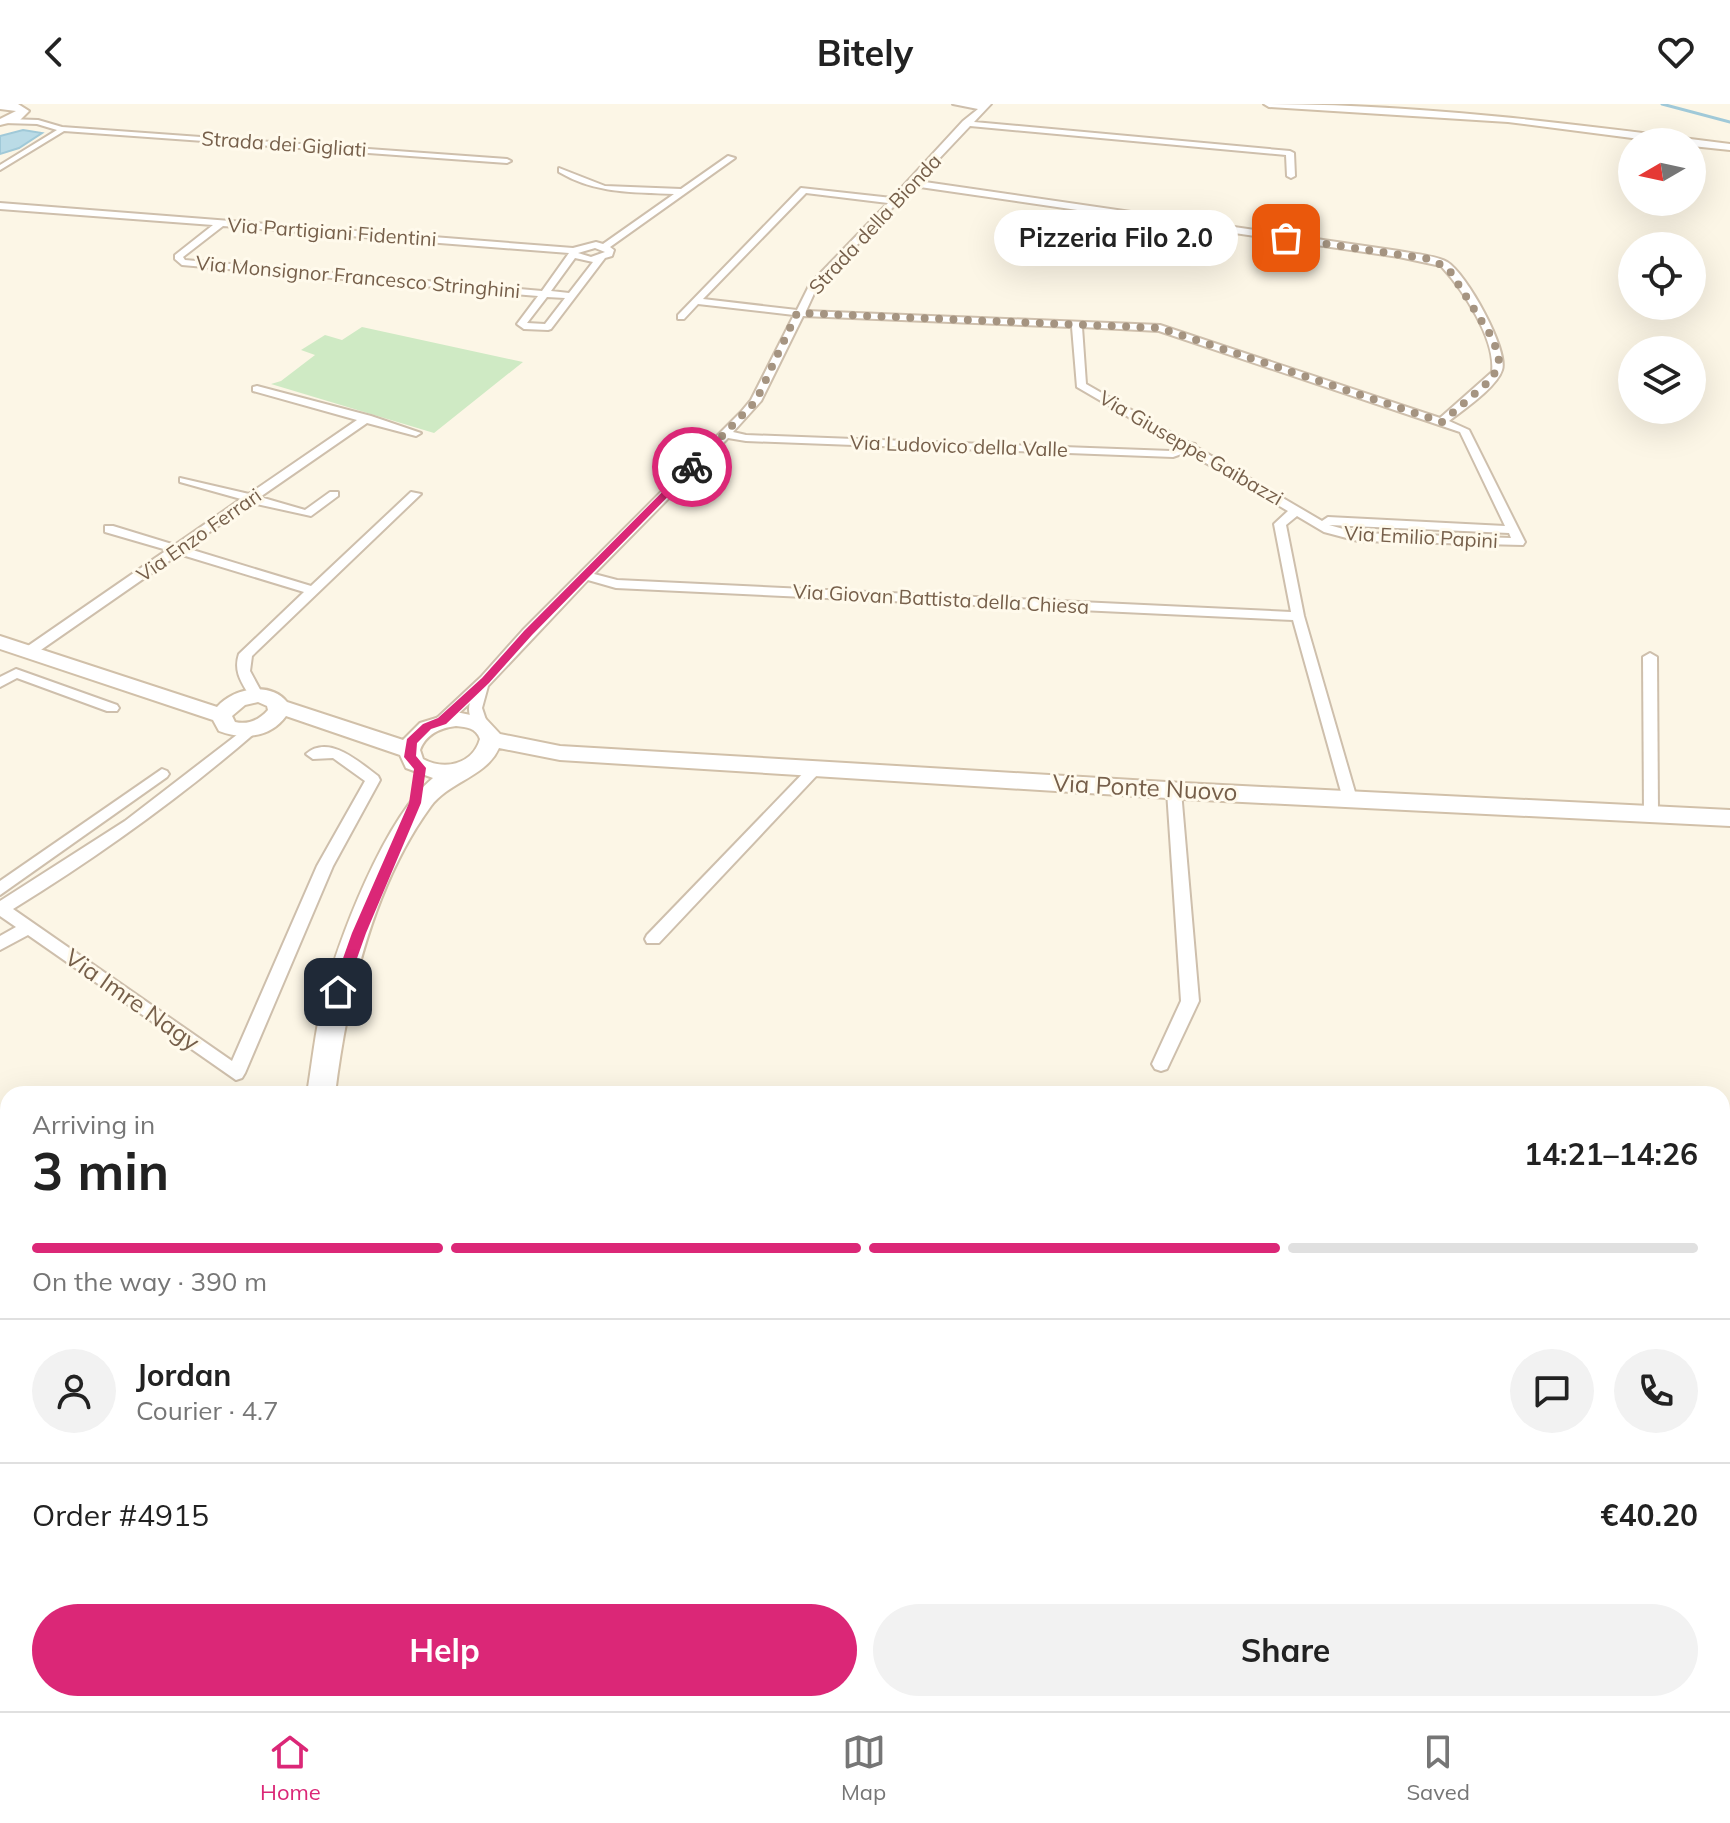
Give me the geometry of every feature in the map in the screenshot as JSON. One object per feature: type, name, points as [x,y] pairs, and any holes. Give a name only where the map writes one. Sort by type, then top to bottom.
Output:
[{"type":"street","points":[[957,104],[981,106]]},
{"type":"street","points":[[1269,104],[1508,119],[1730,147]]},
{"type":"street","name":"Strada della Bionda","points":[[435,724],[486,680],[756,401],[813,286],[966,126],[981,106]]},
{"type":"street","points":[[4,122],[19,108],[38,122]]},
{"type":"street","points":[[0,168],[60,133],[61,129],[38,122],[4,122]]},
{"type":"street","points":[[966,126],[1290,153],[1291,176]]},
{"type":"street","name":"Strada dei Gigliati","points":[[61,129],[507,161]]},
{"type":"street","points":[[606,246],[610,252],[601,258],[548,327],[522,324],[575,253],[586,245],[606,246],[731,158]]},
{"type":"street","points":[[562,170],[577,181],[594,187],[684,192]]},
{"type":"street","points":[[912,183],[1429,259],[1448,268],[1497,350],[1499,367],[1493,378],[1442,422]]},
{"type":"street","points":[[681,317],[804,190],[895,201]]},
{"type":"street","name":"Via Partigiani Fidentini","points":[[0,206],[575,253]]},
{"type":"street","name":"Via Partigiani Fidentini","points":[[0,215],[58,220],[89,213]]},
{"type":"street","name":"Via Monsignor Francesco Stringhini","points":[[220,224],[178,257],[182,262],[546,293]]},
{"type":"street","points":[[575,253],[585,259],[601,258]]},
{"type":"street","points":[[546,293],[572,296]]},
{"type":"street","name":"Via Emilio Papini","points":[[696,301],[797,313],[1160,328],[1456,426],[1468,435],[1516,536],[1358,537],[1328,529],[1297,509]]},
{"type":"street","name":"Via Giuseppe Gaibazzi","points":[[1077,325],[1081,385],[1297,509],[1280,524],[1298,616],[1350,799]]},
{"type":"street","points":[[257,389],[416,433]]},
{"type":"street","name":"Via Enzo Ferrari","points":[[30,651],[367,418]]},
{"type":"street","name":"Via Ludovico della Valle","points":[[726,434],[746,438],[1173,454],[1191,446]]},
{"type":"street","points":[[184,480],[307,514],[334,494]]},
{"type":"street","points":[[215,761],[225,742],[246,654],[415,494]]},
{"type":"street","points":[[109,529],[312,590]]},
{"type":"street","name":"Via Giovan Battista della Chiesa","points":[[585,575],[616,584],[1298,616]]},
{"type":"street","points":[[0,642],[190,705],[236,703]]},
{"type":"street","points":[[1650,657],[1651,814]]},
{"type":"street","points":[[0,683],[16,673],[112,708]]},
{"type":"street","points":[[322,1086],[338,992],[359,933],[410,820],[427,797],[447,779],[472,765],[491,746],[475,701],[486,680]]},
{"type":"street","name":"Via Ponte Nuovo","points":[[560,753],[456,719],[435,724],[350,728],[259,727],[237,730],[236,703],[273,698],[279,706],[350,728],[441,773],[472,765],[560,753],[1174,791],[1730,818]]},
{"type":"street","points":[[6,905],[215,761],[276,715],[279,706]]},
{"type":"street","points":[[410,820],[415,759],[411,742],[435,724]]},
{"type":"street","name":"Via Imre Nagy","points":[[0,889],[6,905],[28,927],[236,1073],[325,866],[373,780],[336,753],[313,754]]},
{"type":"street","points":[[653,939],[815,769]]},
{"type":"street","points":[[0,889],[162,774]]},
{"type":"street","points":[[1161,1064],[1190,1001],[1174,791]]},
{"type":"street","points":[[0,944],[28,927]]},
{"type":"green space","points":[[362,327],[523,362],[434,433],[271,384],[281,381],[315,355],[301,350],[325,335],[342,340]]},
{"type":"water","points":[[23,130],[42,133],[19,148],[0,154],[0,136]]},
{"type":"waterway","points":[[1662,104],[1730,122]]},
{"type":"way so far","points":[[692,467],[756,401],[797,313],[1160,328],[1442,422],[1493,378],[1499,367],[1499,359],[1493,339],[1444,264],[1429,259],[1286,238]]},
{"type":"place","name":"Pizzeria Filo 2.0","points":[[1286,238]]},
{"type":"route","points":[[338,992],[359,933],[415,803],[420,768],[410,757],[411,742],[427,727],[442,721],[486,680],[528,633],[692,467]]}]
